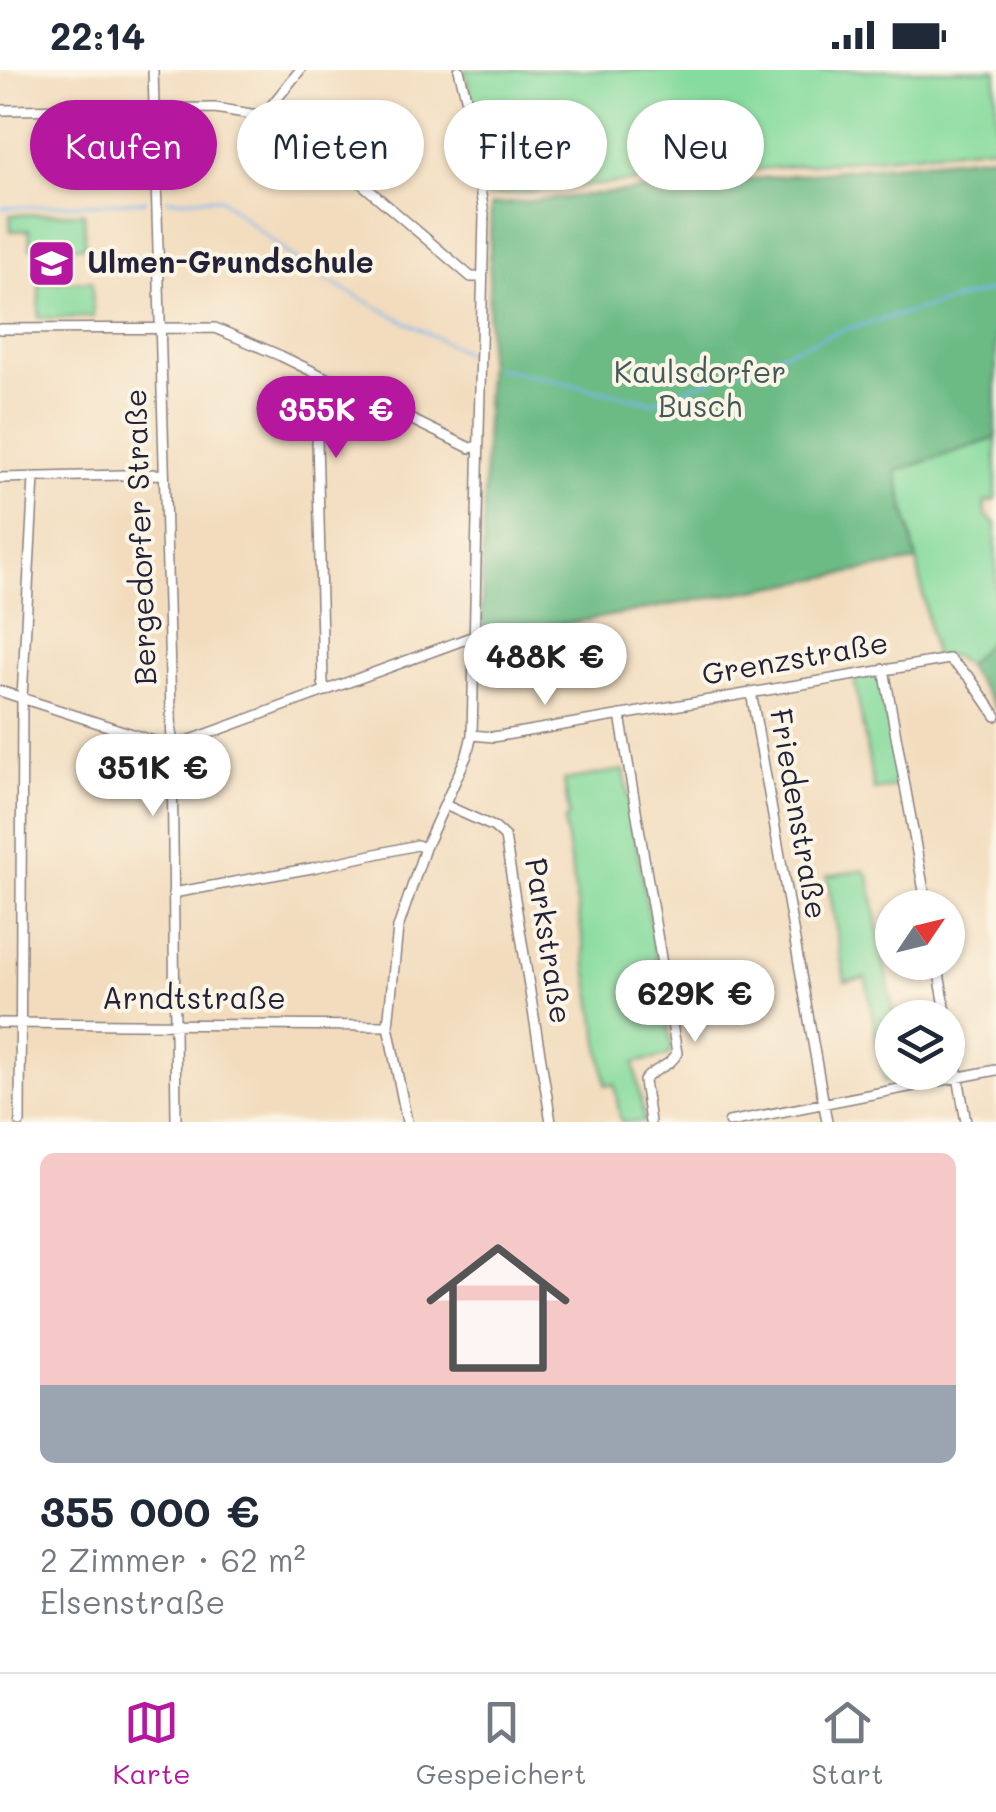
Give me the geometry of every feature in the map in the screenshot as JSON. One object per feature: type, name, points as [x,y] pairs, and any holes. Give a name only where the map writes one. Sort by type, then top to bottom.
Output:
[{"type":"street","name":"Bergedorfer Straße","points":[[153,70],[154,100]]},
{"type":"street","points":[[276,100],[300,70]]},
{"type":"street","points":[[407,1122],[388,1026],[398,928],[425,848],[472,735],[482,195],[459,70]]},
{"type":"street","points":[[0,110],[30,110]]},
{"type":"street","name":"Bergedorfer Straße","points":[[156,190],[172,746],[176,1122]]},
{"type":"street","points":[[370,190],[472,277],[482,276]]},
{"type":"street","points":[[0,330],[206,326],[226,331],[470,448],[478,446]]},
{"type":"street","points":[[321,377],[316,396],[326,691]]},
{"type":"street","points":[[0,478],[164,474]]},
{"type":"street","points":[[20,1122],[22,698],[34,478]]},
{"type":"street","points":[[0,691],[172,746],[474,636]]},
{"type":"street","name":"Grenzstraße","points":[[472,735],[493,737],[949,659],[970,678],[996,716]]},
{"type":"street","points":[[884,669],[924,890]]},
{"type":"street","name":"Friedenstraße","points":[[752,692],[827,1122]]},
{"type":"street","points":[[620,715],[677,1053],[670,1063],[649,1073],[644,1081],[650,1122]]},
{"type":"street","name":"Parkstraße","points":[[445,805],[494,827],[505,837],[552,1122]]},
{"type":"street","points":[[174,893],[417,845],[425,848]]},
{"type":"street","name":"Arndtstraße","points":[[0,1024],[388,1026]]},
{"type":"street","points":[[965,1077],[996,1070]]},
{"type":"street","points":[[729,1122],[899,1090]]},
{"type":"street","points":[[960,1090],[966,1122]]},
{"type":"green space","points":[[463,70],[996,70],[996,146],[764,169],[764,100],[627,100],[627,182],[607,184],[607,100],[471,100]]},
{"type":"green space","name":"Kaulsdorfer Busch","points":[[996,155],[996,438],[896,471],[917,561],[481,639],[491,205],[642,190],[764,190],[764,178]]},
{"type":"green space","points":[[486,190],[548,190],[487,196]]},
{"type":"green space","points":[[84,213],[85,246],[30,248],[29,230],[11,231],[10,215]]},
{"type":"green space","points":[[92,281],[93,317],[39,318],[39,283]]},
{"type":"green space","points":[[996,438],[996,499],[984,503],[986,516],[996,523],[996,653],[988,644],[966,666],[954,656],[934,656],[896,471]]},
{"type":"green space","points":[[988,643],[996,653],[996,708],[966,666]]},
{"type":"green space","points":[[880,674],[900,786],[874,790],[854,677]]},
{"type":"green space","points":[[624,770],[672,1050],[667,1056],[634,1063],[645,1122],[621,1122],[614,1084],[606,1085],[565,829],[565,819],[569,817],[564,780]]},
{"type":"green space","points":[[863,870],[869,876],[875,910],[875,980],[887,980],[891,1000],[875,1000],[875,1030],[866,978],[845,981],[827,876]]},
{"type":"waterway","points":[[167,200],[220,198],[310,272],[473,357]]},
{"type":"waterway","points":[[0,208],[146,201]]},
{"type":"waterway","points":[[497,368],[652,402],[843,330],[996,289]]},
{"type":"place","name":"Ulmen-Grundschule","points":[[52,263]]}]
